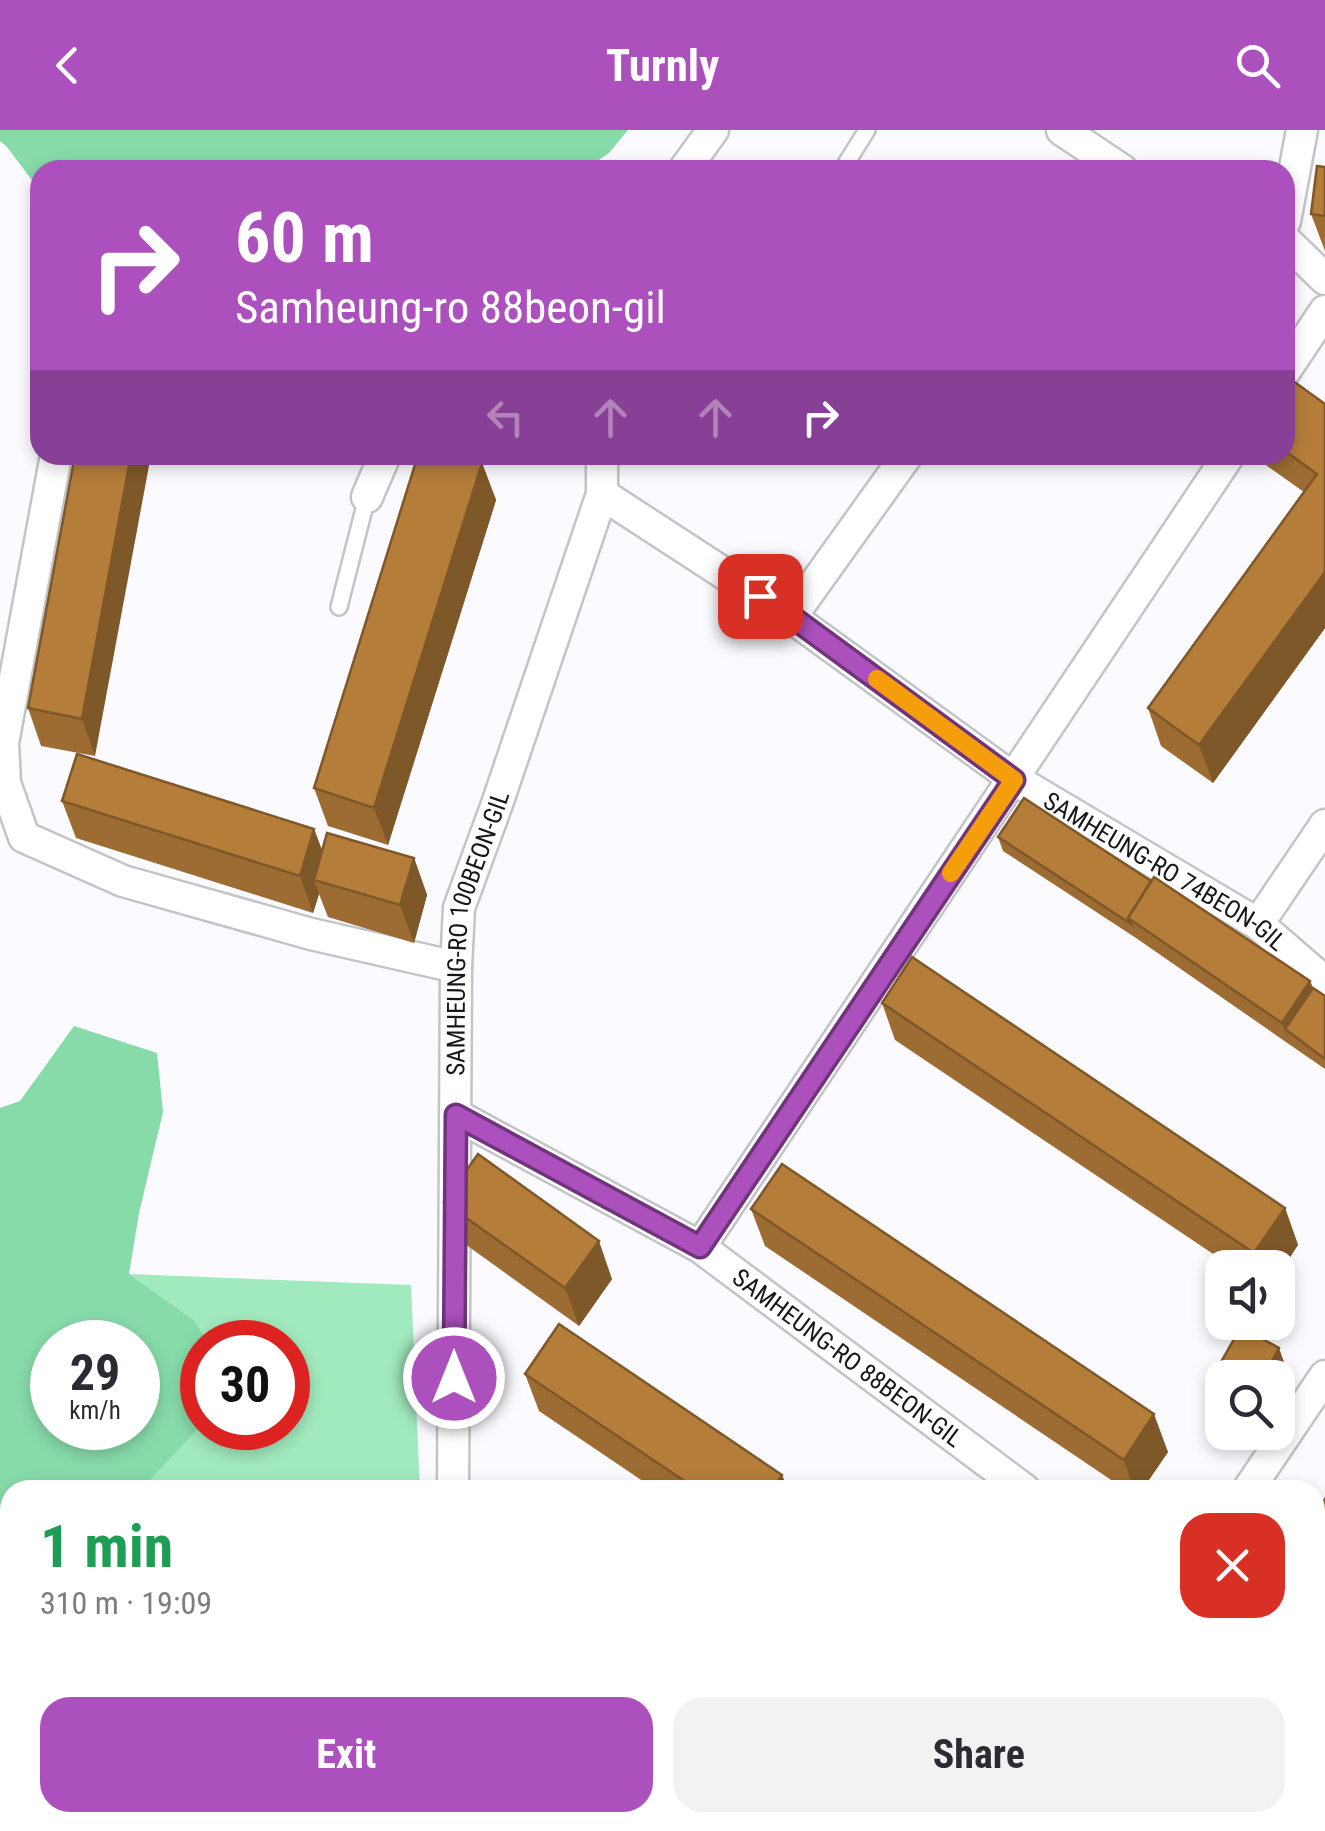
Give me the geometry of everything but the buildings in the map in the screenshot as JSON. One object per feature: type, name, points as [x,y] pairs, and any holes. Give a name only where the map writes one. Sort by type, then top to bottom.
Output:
[{"type":"street","points":[[691,160],[712,130]]},
{"type":"street","points":[[1062,130],[1104,160]]},
{"type":"street","points":[[1295,167],[1302,130]]},
{"type":"street","points":[[1295,250],[1325,281]]},
{"type":"street","points":[[1295,267],[1325,281]]},
{"type":"street","points":[[1295,356],[1325,311]]},
{"type":"street","points":[[54,465],[3,743],[5,783],[24,837],[124,881],[311,934],[456,967]]},
{"type":"street","points":[[368,498],[380,465]]},
{"type":"street","name":"SAMHEUNG-RO 100BEON-GIL","points":[[453,1480],[459,908],[602,494],[602,465]]},
{"type":"street","points":[[792,617],[900,465]]},
{"type":"street","points":[[700,1247],[1223,465]]},
{"type":"street","name":"SAMHEUNG-RO 74BEON-GIL","points":[[602,494],[792,617],[1014,780],[1258,924],[1325,982]]},
{"type":"street","points":[[1258,924],[1325,825]]},
{"type":"street","name":"SAMHEUNG-RO 88BEON-GIL","points":[[456,1115],[700,1247],[1012,1480]]},
{"type":"street","points":[[1255,1480],[1325,1376]]},
{"type":"lane","points":[[848,160],[867,130]]},
{"type":"lane","points":[[339,608],[368,498]]},
{"type":"green space","points":[[0,130],[628,130],[599,160],[30,160],[30,178],[0,141]]},
{"type":"green space","points":[[74,1026],[157,1053],[163,1112],[129,1274],[194,1320],[180,1320],[180,1448],[150,1480],[0,1480],[0,1108],[20,1101]]},
{"type":"green space","points":[[129,1274],[411,1285],[420,1480],[150,1480],[180,1448],[310,1450],[310,1320],[194,1320]]},
{"type":"slow traffic","points":[[877,679],[1014,780],[951,873]]},
{"type":"route","points":[[454,1378],[456,1115],[700,1247],[1014,780],[760,596]]}]
